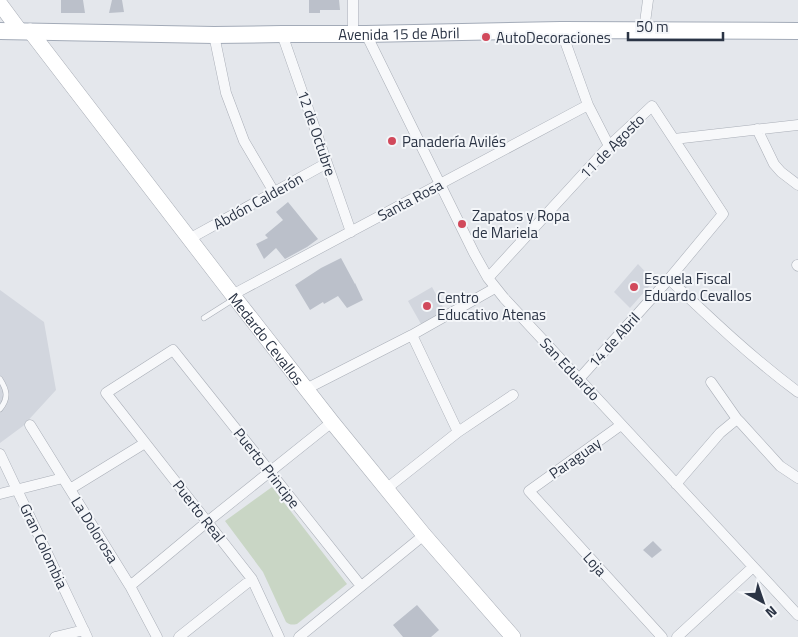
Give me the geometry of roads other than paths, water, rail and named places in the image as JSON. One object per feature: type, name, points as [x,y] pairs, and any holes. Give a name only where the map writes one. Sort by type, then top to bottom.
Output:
[{"type":"main road","name":"Avenida 15 de Abril","points":[[0,31],[360,34],[561,30],[798,31]]},
{"type":"street","name":"San Eduardo","points":[[353,0],[360,34],[440,184],[474,253],[495,288],[798,615]]},
{"type":"street","points":[[644,30],[648,0]]},
{"type":"street","name":"Medardo Cevallos","points":[[0,4],[25,31],[386,490],[513,637]]},
{"type":"street","points":[[561,30],[588,105],[609,146]]},
{"type":"street","points":[[214,34],[226,93],[244,141],[274,192]]},
{"type":"street","name":"12 de Octubre","points":[[282,34],[351,232]]},
{"type":"street","name":"Santa Rosa","points":[[234,297],[588,105]]},
{"type":"street","name":"11 de Agosto","points":[[488,278],[609,146],[652,106],[674,139]]},
{"type":"street","points":[[674,139],[798,125]]},
{"type":"street","points":[[757,129],[774,164],[798,185]]},
{"type":"street","name":"14 de Abril","points":[[579,379],[669,279],[724,214],[674,139]]},
{"type":"street","name":"Abdón Calderón","points":[[189,239],[327,162]]},
{"type":"street","points":[[669,279],[728,334],[798,392]]},
{"type":"street","points":[[306,389],[412,335],[495,288]]},
{"type":"street","points":[[412,335],[458,432]]},
{"type":"street","name":"Puerto Real","points":[[173,350],[106,393],[252,579],[279,637]]},
{"type":"street","name":"Puerto Principe","points":[[173,350],[361,586]]},
{"type":"street","points":[[711,382],[737,419],[780,466],[798,478]]},
{"type":"street","points":[[386,490],[458,432],[513,395]]},
{"type":"street","points":[[676,484],[720,433],[737,419]]},
{"type":"street","points":[[130,586],[332,422]]},
{"type":"street","name":"La Dolorosa","points":[[30,425],[130,586],[157,637]]},
{"type":"street","name":"Paraguay","points":[[529,491],[622,425]]},
{"type":"street","points":[[70,490],[145,443]]},
{"type":"street","name":"Gran Colombia","points":[[0,454],[85,633]]},
{"type":"street","points":[[0,494],[63,478]]},
{"type":"street","name":"Loja","points":[[529,491],[662,637]]},
{"type":"street","points":[[299,637],[424,535]]},
{"type":"street","points":[[676,637],[753,567]]},
{"type":"street","points":[[179,637],[252,579]]},
{"type":"street","points":[[55,637],[85,633]]},
{"type":"lane","points":[[204,318],[234,297]]},
{"type":"lane","points":[[0,379],[5,386],[6,397],[0,409]]},
{"type":"place","name":"AutoDecoraciones","points":[[486,37]]},
{"type":"place","name":"Panadería Avilés","points":[[392,141]]},
{"type":"place","name":"Zapatos y Ropa de Mariela","points":[[462,224]]},
{"type":"place","name":"Escuela Fiscal Eduardo Cevallos","points":[[634,287]]},
{"type":"place","name":"Centro Educativo Atenas","points":[[427,306]]}]
